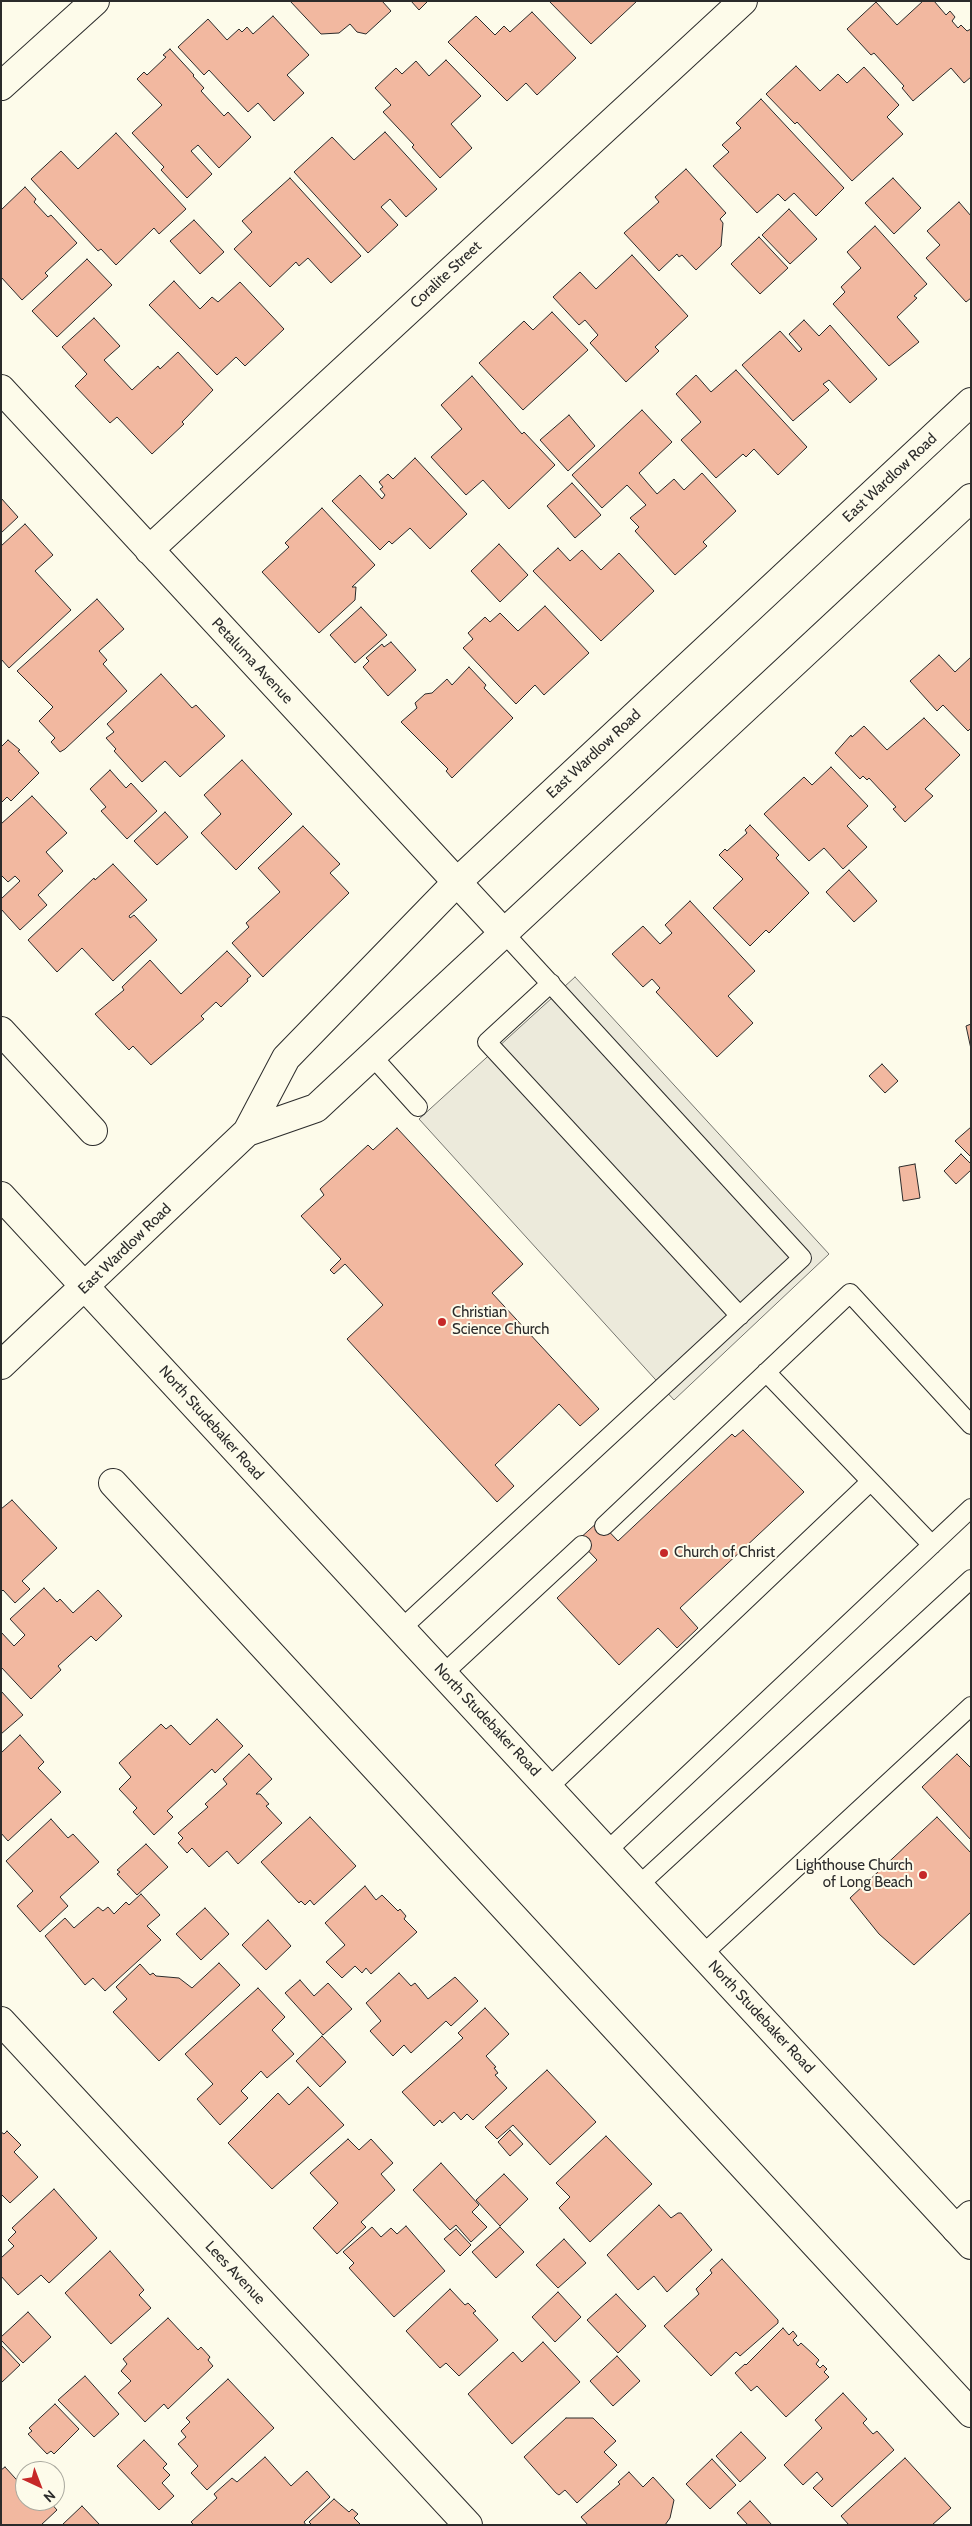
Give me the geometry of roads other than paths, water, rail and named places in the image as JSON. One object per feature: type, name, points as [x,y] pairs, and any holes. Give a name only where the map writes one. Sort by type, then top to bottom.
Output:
[{"type":"main road","points":[[1,86],[95,1]]},
{"type":"main road","name":"Coralite Street","points":[[148,550],[743,1]]},
{"type":"main road","name":"Petaluma Avenue","points":[[1,390],[504,933]]},
{"type":"main road","name":"East Wardlow Road","points":[[1,1365],[86,1287],[247,1132],[286,1058],[457,882],[971,402]]},
{"type":"main road","name":"East Wardlow Road","points":[[247,1132],[316,1108],[971,498]]},
{"type":"main road","points":[[1,1032],[93,1131]]},
{"type":"main road","name":"North Studebaker Road","points":[[1,1196],[703,1954],[966,2230]]},
{"type":"main road","points":[[113,1483],[971,2413]]},
{"type":"main road","name":"Lees Avenue","points":[[1,2021],[468,2525]]},
{"type":"lane","points":[[402,1628],[802,1258],[504,933]]},
{"type":"lane","points":[[551,983],[487,1042],[740,1316]]},
{"type":"lane","points":[[372,1056],[418,1106]]},
{"type":"lane","points":[[604,1526],[850,1293],[971,1425]]},
{"type":"lane","points":[[766,1372],[932,1545]]},
{"type":"lane","points":[[549,1787],[870,1482]]},
{"type":"lane","points":[[607,1851],[971,1508]]},
{"type":"lane","points":[[444,1673],[582,1545]]},
{"type":"lane","points":[[639,1885],[971,1579]]},
{"type":"lane","points":[[703,1954],[971,1706]]},
{"type":"place","name":"Christian Science Church","points":[[442,1322]]},
{"type":"place","name":"Church of Christ","points":[[664,1553]]},
{"type":"place","name":"Lighthouse Church of Long Beach","points":[[923,1875]]}]
